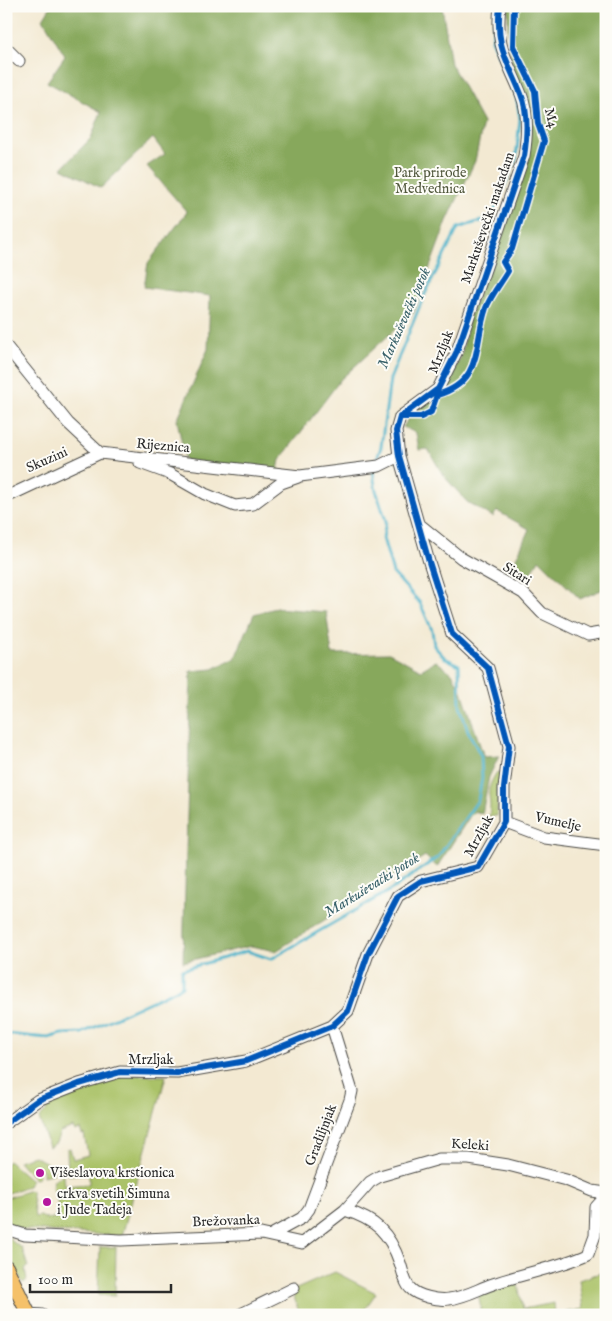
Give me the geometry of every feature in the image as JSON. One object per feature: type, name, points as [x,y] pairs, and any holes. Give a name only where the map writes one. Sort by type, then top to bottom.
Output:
[{"type":"main road","points":[[6,1267],[34,1314]]},
{"type":"street","name":"Markuševečki makadam","points":[[476,294],[524,156],[527,135],[522,96],[499,44],[500,6]]},
{"type":"street","points":[[6,48],[19,61]]},
{"type":"street","name":"Mrzljak","points":[[6,1123],[38,1100],[79,1084],[120,1072],[178,1073],[246,1061],[332,1026],[348,1011],[368,954],[398,896],[421,881],[478,867],[504,822],[504,788],[509,746],[488,668],[452,634],[399,456],[396,431],[400,417],[438,389],[457,351],[476,294]]},
{"type":"street","points":[[6,346],[68,423],[100,453]]},
{"type":"street","name":"Rijeznica","points":[[100,453],[126,458],[300,476],[379,466],[399,456]]},
{"type":"street","name":"Skuzini","points":[[6,497],[100,453]]},
{"type":"street","points":[[126,458],[170,474],[206,494],[235,506],[253,504],[280,483],[300,476]]},
{"type":"street","name":"Sitari","points":[[419,524],[461,558],[522,593],[542,613],[588,634],[606,632]]},
{"type":"street","name":"Vumelje","points":[[504,822],[544,836],[606,845]]},
{"type":"street","name":"Gradiljnjak","points":[[271,1235],[302,1218],[309,1209],[350,1100],[351,1086],[332,1026]]},
{"type":"street","name":"Keleki","points":[[345,1210],[360,1190],[380,1176],[439,1159],[478,1160],[508,1165],[566,1180],[587,1189],[606,1194]]},
{"type":"street","points":[[345,1210],[367,1217],[386,1235],[411,1290],[436,1299],[447,1300],[468,1295],[492,1284],[588,1254],[595,1235],[596,1207],[606,1194]]},
{"type":"street","name":"Brežovanka","points":[[6,1229],[25,1235],[121,1240],[271,1235],[302,1243],[345,1210]]},
{"type":"street","points":[[239,1315],[294,1288]]},
{"type":"green space","name":"Park prirode Medvednica","points":[[51,6],[442,6],[451,64],[483,123],[475,161],[447,221],[413,313],[341,379],[280,460],[277,475],[186,464],[177,420],[208,349],[210,296],[144,287],[148,263],[187,212],[147,166],[165,154],[153,138],[101,188],[62,168],[91,138],[101,112],[47,82],[65,56],[43,19]]},
{"type":"green space","points":[[508,6],[606,6],[606,588],[580,599],[539,559],[526,583],[519,575],[510,572],[529,529],[497,511],[493,517],[467,502],[443,475],[428,449],[419,450],[416,433],[403,427],[414,410],[442,391],[461,357],[469,318],[529,146],[508,43]]},
{"type":"green space","points":[[276,608],[326,612],[332,654],[389,653],[421,670],[436,661],[452,673],[462,691],[484,757],[499,756],[489,777],[482,814],[475,811],[470,816],[437,867],[425,856],[276,951],[251,946],[183,962],[191,671],[213,669],[235,658],[254,614]]},
{"type":"green space","points":[[497,772],[502,774],[498,785],[497,816],[489,816],[489,790]]},
{"type":"green space","points":[[124,1075],[166,1076],[122,1236],[19,1229],[6,1224],[6,1198],[31,1190],[35,1217],[41,1216],[45,1219],[56,1218],[58,1207],[52,1187],[54,1180],[64,1175],[65,1186],[89,1184],[89,1174],[68,1175],[67,1149],[70,1148],[73,1159],[88,1155],[84,1134],[82,1135],[80,1129],[75,1131],[73,1127],[60,1132],[56,1143],[49,1147],[39,1118],[47,1111],[41,1104],[51,1098]]},
{"type":"green space","points":[[34,1156],[47,1163],[55,1173],[43,1176],[43,1170],[39,1169],[37,1172],[39,1178],[34,1179],[18,1161]]},
{"type":"green space","points":[[9,1161],[31,1180],[28,1186],[6,1194],[6,1163]]},
{"type":"green space","points":[[6,1234],[22,1248],[28,1267],[25,1269],[27,1280],[23,1283],[6,1253]]},
{"type":"green space","points":[[100,1247],[116,1247],[115,1296],[98,1295]]},
{"type":"green space","points":[[606,1271],[606,1315],[482,1315],[478,1293],[517,1280],[523,1309],[554,1303],[555,1314],[583,1309],[579,1280]]},
{"type":"green space","points":[[335,1272],[376,1293],[361,1315],[305,1315],[303,1311],[299,1312],[292,1291]]},
{"type":"waterway","name":"Markuševački potok","points":[[375,464],[381,447],[390,379],[423,298],[458,228],[491,218],[516,159],[520,119],[516,95],[492,42],[494,22]]},
{"type":"waterway","name":"Markuševački potok","points":[[6,1034],[48,1038],[62,1034],[82,1033],[176,990],[182,986],[182,970],[247,951],[271,959],[394,888],[438,857],[478,800],[482,778],[481,756],[468,731],[460,706],[459,665],[445,658],[434,646],[432,630],[420,603],[393,573],[383,538],[386,521],[375,487],[373,470]]},
{"type":"cycle path","points":[[6,1123],[38,1100],[79,1084],[120,1072],[177,1073],[246,1061],[332,1026],[348,1011],[368,954],[398,896],[421,881],[478,867],[504,822],[504,788],[509,746],[488,668],[452,634],[399,456],[396,431],[400,417],[438,389],[457,351],[524,156],[526,133],[524,101],[503,52],[499,32],[500,6]]},
{"type":"cycle path","name":"M4","points":[[400,417],[421,417],[431,412],[437,395],[452,389],[463,381],[474,361],[486,308],[508,271],[503,262],[512,249],[544,141],[538,124],[535,91],[513,46],[514,6]]},
{"type":"place","name":"Višeslavova krstionica","points":[[40,1173]]},
{"type":"place","name":"crkva svetih Šimuna i Jude Tadeja","points":[[47,1202]]}]
